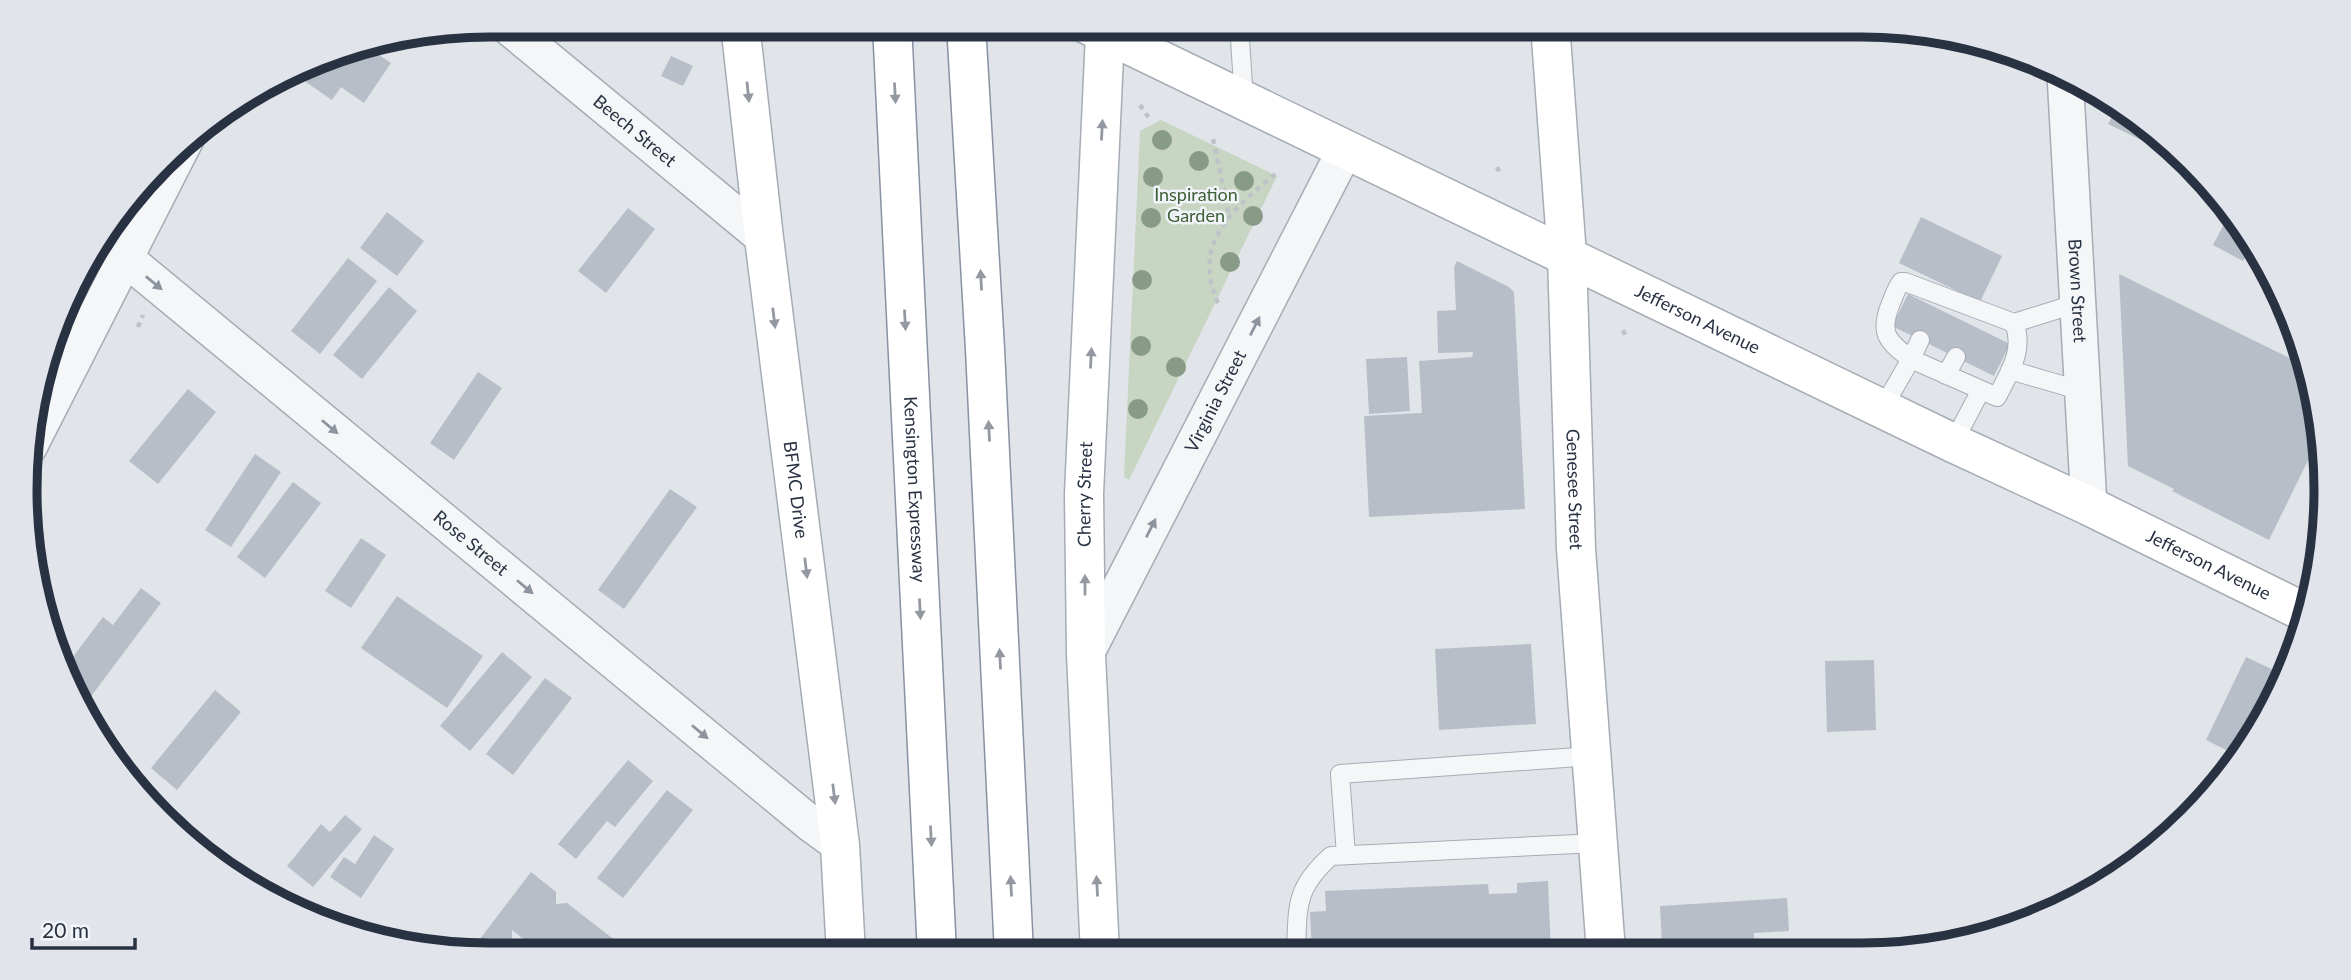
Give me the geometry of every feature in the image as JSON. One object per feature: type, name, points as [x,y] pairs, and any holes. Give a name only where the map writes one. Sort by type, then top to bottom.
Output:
[{"type":"main road","name":"BFMC Drive","points":[[741,37],[840,845],[845,943]]},
{"type":"main road","name":"Kensington Expressway","points":[[892,37],[936,943]]},
{"type":"main road","points":[[967,37],[985,349],[1013,943]]},
{"type":"main road","name":"Cherry Street","points":[[1099,37],[1084,495],[1086,654],[1099,943]]},
{"type":"main road","name":"Jefferson Avenue","points":[[1117,37],[1514,232],[2089,506],[2298,609]]},
{"type":"main road","name":"Genesee Street","points":[[1551,37],[1567,256],[1576,549],[1605,943]]},
{"type":"street","name":"Beech Street","points":[[521,37],[764,238]]},
{"type":"street","name":"Brown Street","points":[[2066,85],[2089,506]]},
{"type":"street","name":"Virginia Street","points":[[1086,654],[1345,150]]},
{"type":"street","points":[[44,413],[113,249],[157,183]]},
{"type":"street","name":"Rose Street","points":[[113,249],[840,845]]},
{"type":"lane","points":[[1240,37],[1244,101]]},
{"type":"lane","points":[[2014,323],[2019,336],[2017,353],[1997,397],[1911,359],[1897,349],[1884,328],[1884,320],[1898,286],[1905,282],[1939,302],[1977,318],[2014,323],[2078,303]]},
{"type":"lane","points":[[1882,409],[1920,340]]},
{"type":"lane","points":[[1947,375],[1956,357]]},
{"type":"lane","points":[[2010,370],[2082,391]]},
{"type":"lane","points":[[1953,443],[1981,390]]},
{"type":"lane","points":[[1346,855],[1340,774],[1592,756]]},
{"type":"lane","points":[[1296,943],[1298,901],[1313,872],[1331,856],[1598,843]]},
{"type":"path","points":[[1140,104],[1149,118]]},
{"type":"path","points":[[1213,139],[1229,215]]},
{"type":"path","points":[[1497,167],[1501,176]]},
{"type":"path","points":[[1218,303],[1211,279],[1211,255],[1220,228],[1229,215],[1279,171]]},
{"type":"path","points":[[1623,330],[1626,339]]},
{"type":"green space","name":"Inspiration Garden","points":[[1161,120],[1277,176],[1129,480],[1124,477],[1140,131]]},
{"type":"building","points":[[374,52],[391,63],[364,103],[341,87],[332,100],[300,78]]},
{"type":"building","points":[[671,56],[693,66],[683,86],[661,76]]},
{"type":"building","points":[[2113,113],[2160,149],[2108,124]]},
{"type":"building","points":[[628,208],[655,229],[606,293],[578,271]]},
{"type":"building","points":[[387,212],[424,241],[397,276],[360,248]]},
{"type":"building","points":[[1921,217],[2002,256],[1980,302],[1899,263]]},
{"type":"building","points":[[2226,221],[2248,253],[2243,261],[2213,245]]},
{"type":"building","points":[[348,258],[377,281],[320,354],[291,331]]},
{"type":"building","points":[[1457,261],[1514,292],[1525,509],[1369,517],[1364,416],[1422,413],[1419,361],[1472,357],[1473,352],[1438,353],[1437,311],[1456,310],[1454,267]]},
{"type":"building","points":[[2119,274],[2295,361],[2306,402],[2312,452],[2269,540],[2128,466]]},
{"type":"building","points":[[389,287],[417,311],[362,379],[333,355]]},
{"type":"building","points":[[1908,294],[2010,344],[1994,376],[1892,326]]},
{"type":"building","points":[[1407,357],[1410,411],[1369,414],[1366,359]]},
{"type":"building","points":[[478,372],[502,388],[454,460],[430,443]]},
{"type":"building","points":[[188,389],[216,412],[158,484],[129,461]]},
{"type":"building","points":[[255,454],[281,472],[231,547],[205,530]]},
{"type":"building","points":[[293,482],[321,503],[265,578],[237,557]]},
{"type":"building","points":[[670,489],[697,507],[624,609],[598,590]]},
{"type":"building","points":[[361,538],[386,555],[351,608],[325,591]]},
{"type":"building","points":[[141,588],[161,603],[88,700],[70,661],[103,617],[113,625]]},
{"type":"building","points":[[397,596],[483,656],[447,708],[361,648]]},
{"type":"building","points":[[1531,644],[1536,724],[1439,730],[1435,649]]},
{"type":"building","points":[[502,652],[532,677],[470,751],[440,726]]},
{"type":"building","points":[[2246,657],[2276,671],[2254,717],[2231,752],[2206,740]]},
{"type":"building","points":[[1874,660],[1876,730],[1827,732],[1825,661]]},
{"type":"building","points":[[545,678],[572,698],[513,775],[486,754]]},
{"type":"building","points":[[215,690],[241,712],[177,790],[151,768]]},
{"type":"building","points":[[628,760],[653,781],[615,827],[607,821],[576,859],[558,844]]},
{"type":"building","points":[[667,790],[693,810],[623,898],[597,878]]},
{"type":"building","points":[[345,815],[362,829],[313,887],[287,866],[321,824],[330,832]]},
{"type":"building","points":[[374,835],[394,849],[361,898],[330,877],[344,857],[355,864]]},
{"type":"building","points":[[531,872],[556,892],[556,904],[567,903],[619,943],[529,943],[512,930],[512,943],[477,943]]},
{"type":"building","points":[[1548,881],[1551,943],[1312,943],[1310,912],[1326,911],[1325,891],[1488,884],[1489,894],[1517,893],[1517,883]]},
{"type":"building","points":[[1787,898],[1789,931],[1754,933],[1754,941],[1662,943],[1660,906]]},
{"type":"building","points":[[1957,933],[1929,938],[1929,934]]}]
